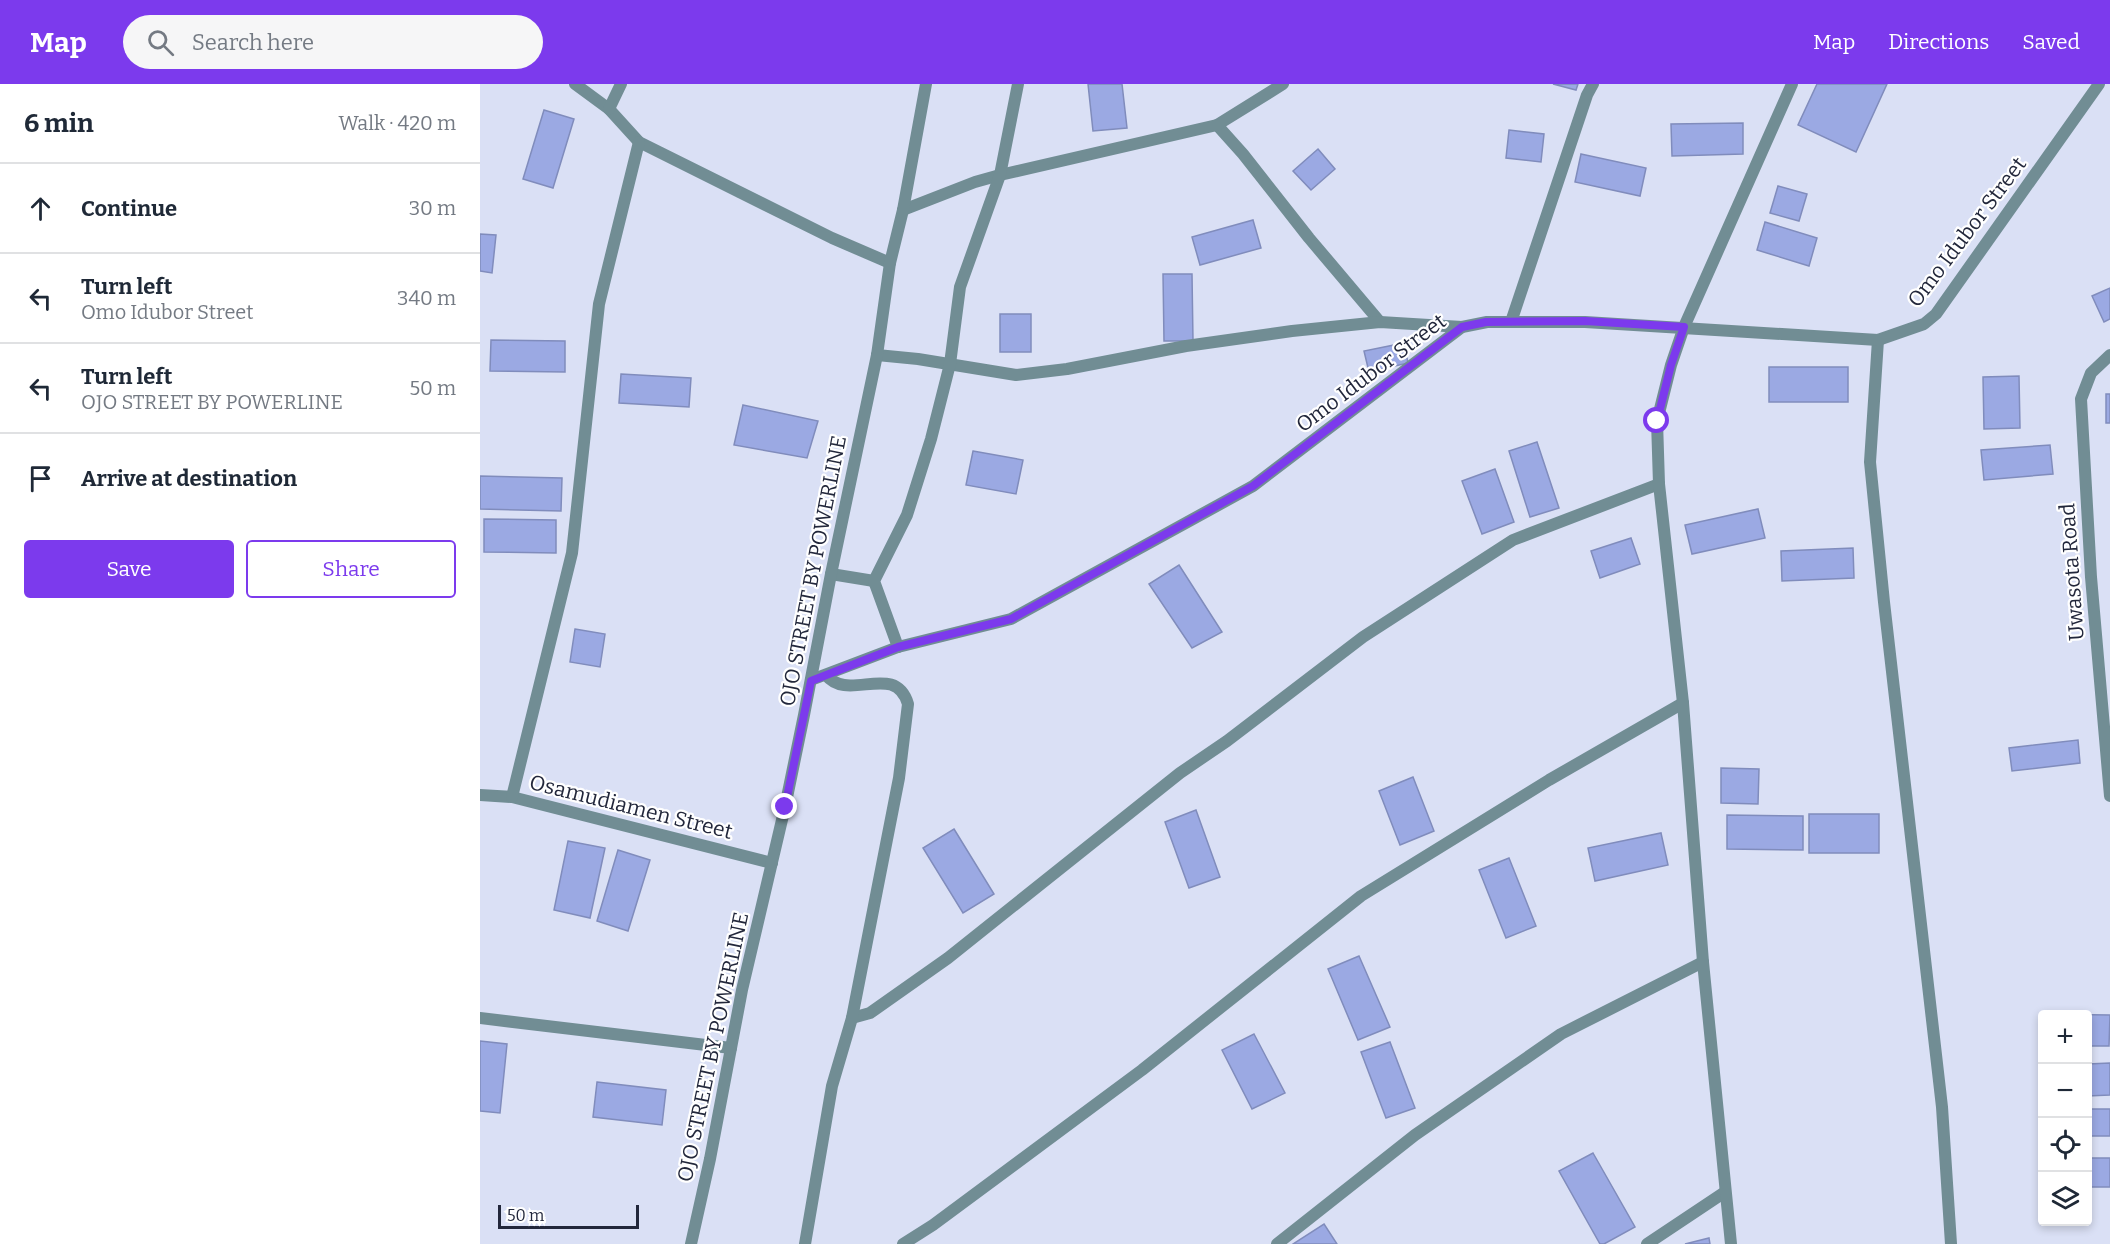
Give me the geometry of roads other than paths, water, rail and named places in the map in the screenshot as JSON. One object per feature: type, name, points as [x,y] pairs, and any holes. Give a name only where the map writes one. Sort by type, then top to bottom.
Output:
[{"type":"street","points":[[575,84],[609,109],[639,142],[832,238],[890,263]]},
{"type":"street","points":[[609,109],[621,84]]},
{"type":"street","name":"OJO STREET BY POWERLINE","points":[[691,1244],[811,681],[877,355],[890,263],[903,210],[926,84]]},
{"type":"street","points":[[898,647],[874,581],[907,515],[931,439],[950,363],[960,287],[1000,175],[1018,84]]},
{"type":"street","points":[[903,210],[975,182],[1000,175],[1217,125],[1283,84]]},
{"type":"street","points":[[1511,322],[1587,95],[1593,84]]},
{"type":"street","points":[[1731,1244],[1703,962],[1683,703],[1659,484],[1657,421],[1671,365],[1684,327],[1792,84]]},
{"type":"street","name":"Omo Idubor Street","points":[[811,681],[898,647],[1011,619],[1253,486],[1462,327],[1486,322],[1585,321],[1878,340],[1924,324],[1936,314],[2099,84]]},
{"type":"street","points":[[1217,125],[1380,322]]},
{"type":"street","points":[[512,797],[572,553],[599,304],[639,142]]},
{"type":"street","points":[[877,355],[950,363],[1016,375],[1067,369],[1186,346],[1292,331],[1380,322],[1462,327]]},
{"type":"street","points":[[1878,340],[1870,462],[1889,649],[1942,1107],[1951,1244]]},
{"type":"street","name":"Uwasota Road","points":[[2110,355],[2091,373],[2081,399],[2091,577],[2110,796]]},
{"type":"street","points":[[852,1018],[870,1013],[948,958],[1180,773],[1227,741],[1363,637],[1513,540],[1659,484]]},
{"type":"street","points":[[831,574],[874,581]]},
{"type":"street","points":[[805,1244],[832,1086],[852,1018],[899,778],[908,704],[904,693],[890,683],[842,686],[831,681],[826,675]]},
{"type":"street","points":[[903,1244],[933,1225],[1142,1071],[1361,897],[1549,780],[1683,703]]},
{"type":"street","name":"Osamudiamen Street","points":[[480,795],[512,797],[772,863]]},
{"type":"street","points":[[1277,1244],[1415,1135],[1561,1034],[1703,962]]},
{"type":"street","points":[[480,1018],[731,1048]]},
{"type":"street","points":[[1647,1244],[1725,1192]]}]
